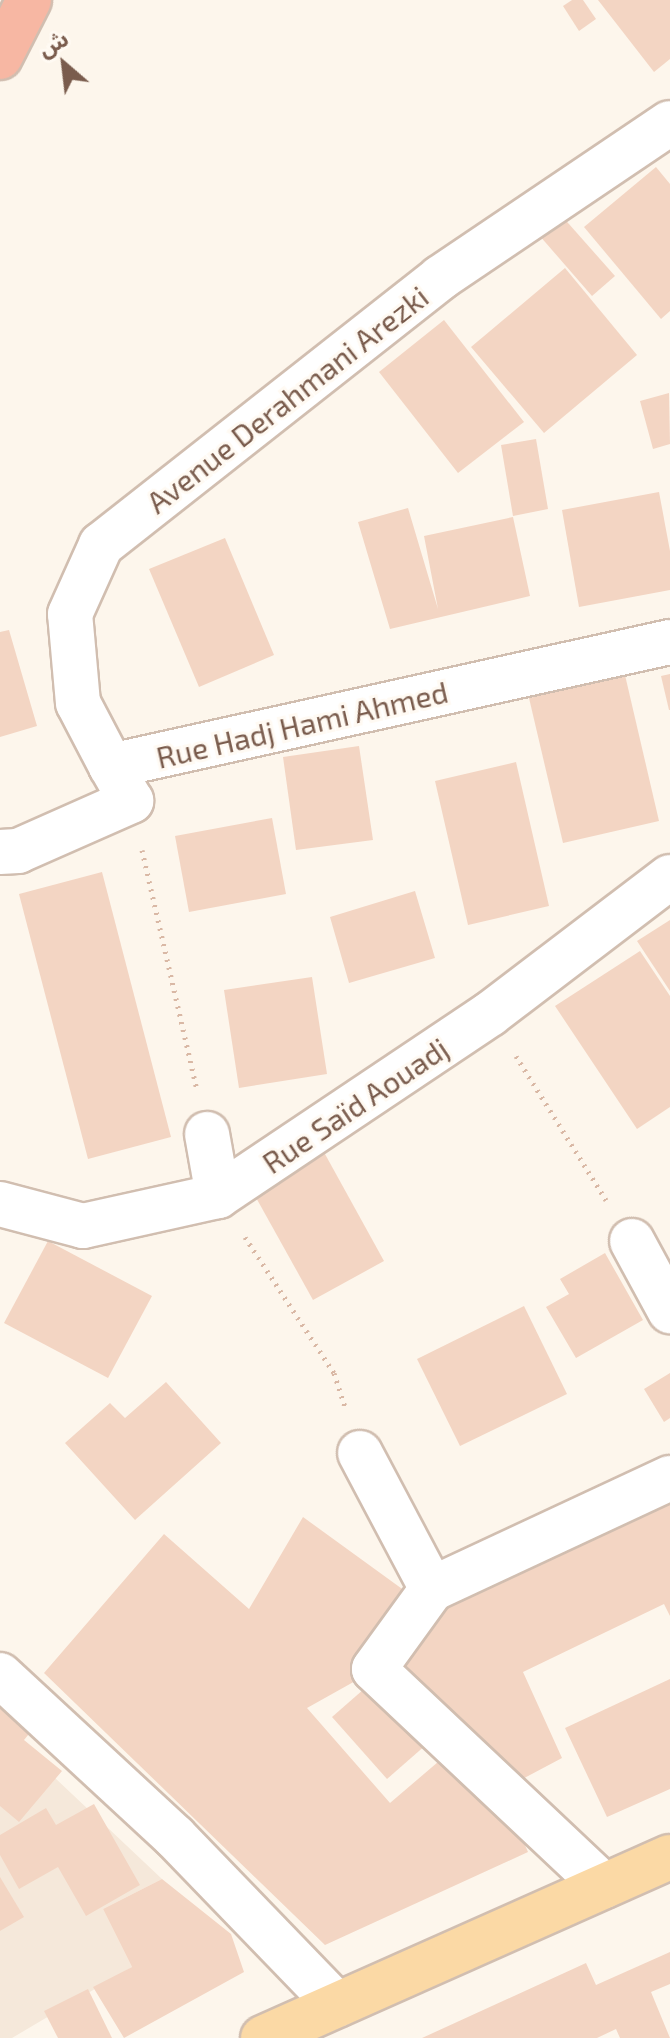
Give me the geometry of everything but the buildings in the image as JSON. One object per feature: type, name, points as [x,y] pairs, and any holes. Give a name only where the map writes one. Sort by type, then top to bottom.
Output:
[{"type":"highway","points":[[0,57],[29,0]]},
{"type":"main road","points":[[278,2035],[337,2005],[670,1857]]},
{"type":"street","name":"Avenue Derahmani Arezki","points":[[121,784],[78,703],[70,614],[101,545],[440,278],[670,123]]},
{"type":"street","name":"Rue Hadj Hami Ahmed","points":[[0,852],[18,851],[121,784],[670,642]]},
{"type":"street","name":"Rue Saïd Aouadj","points":[[0,1204],[83,1226],[218,1196],[490,1014],[670,877]]},
{"type":"street","points":[[207,1134],[218,1196]]},
{"type":"street","points":[[632,1241],[670,1311]]},
{"type":"street","points":[[360,1453],[432,1589]]},
{"type":"street","points":[[604,1886],[374,1669],[432,1589],[670,1478]]},
{"type":"street","points":[[0,1675],[175,1837],[337,2005]]},
{"type":"path","points":[[121,784],[207,1134]]},
{"type":"path","points":[[490,1014],[632,1241]]},
{"type":"path","points":[[218,1196],[334,1373],[360,1453]]},
{"type":"shaded area","points":[[0,1726],[162,1879],[103,1909],[132,1967],[12,2038],[0,2038]]}]
